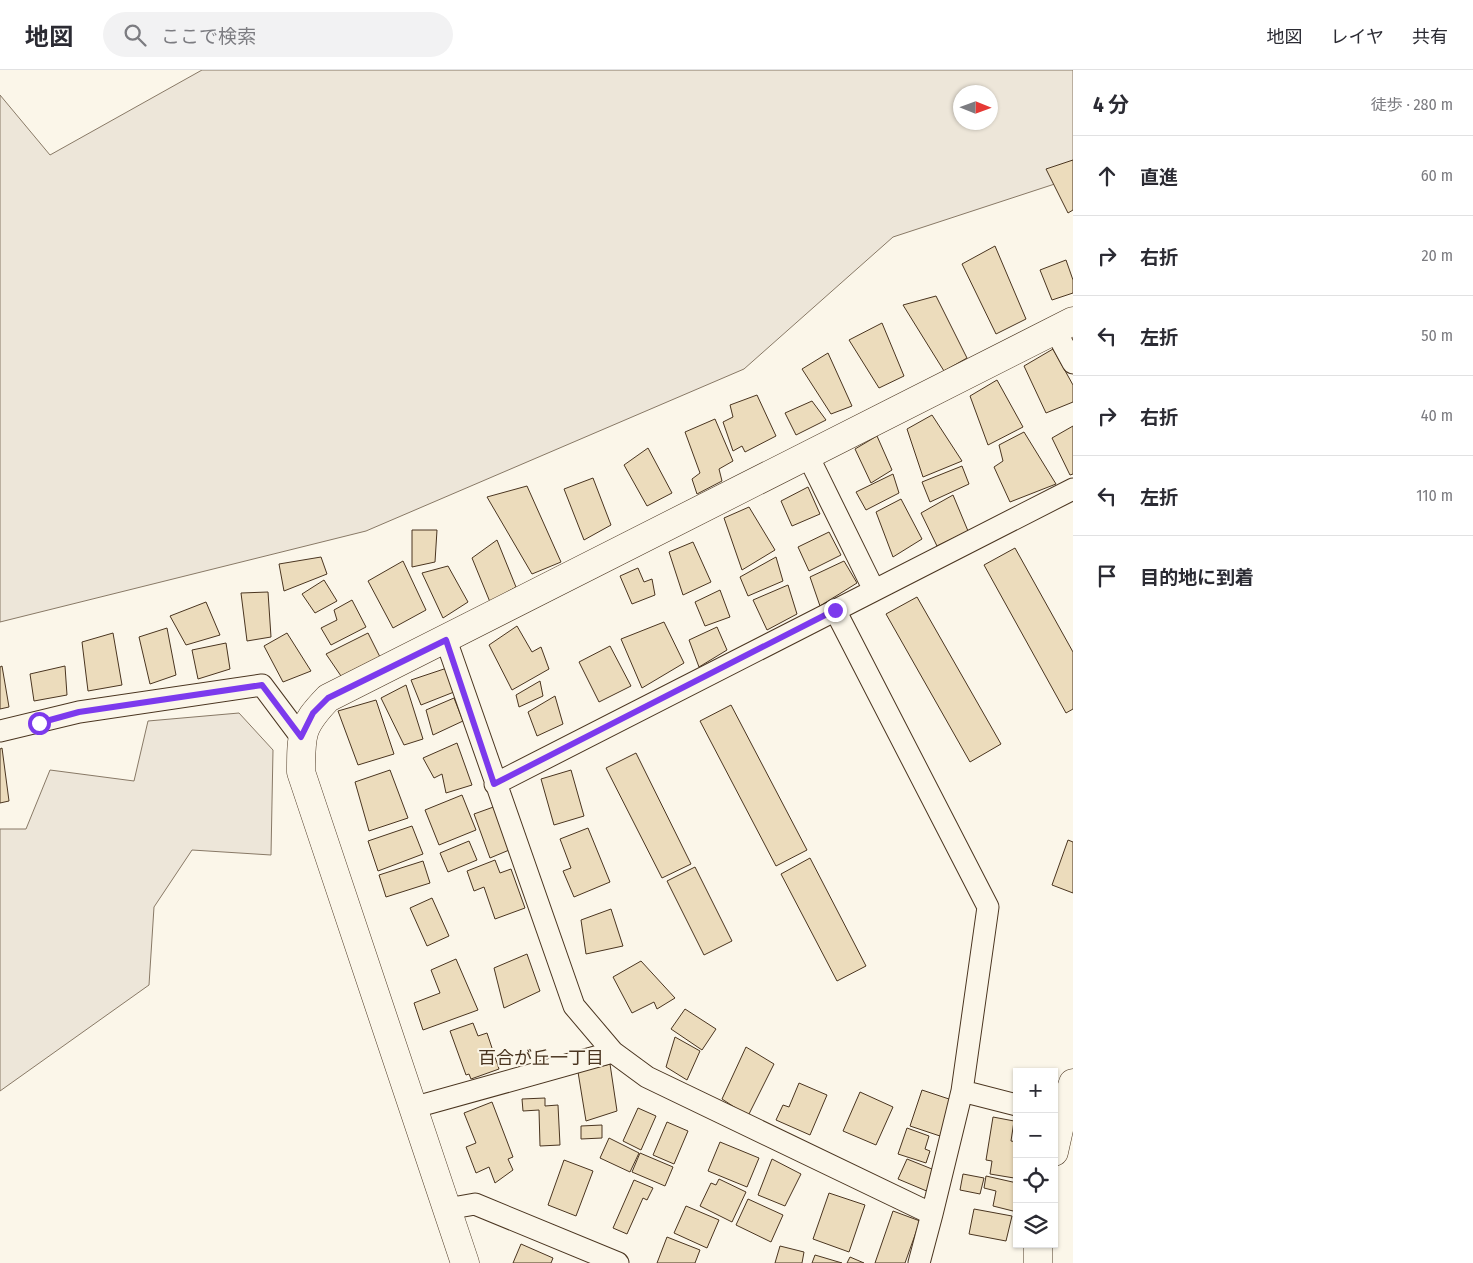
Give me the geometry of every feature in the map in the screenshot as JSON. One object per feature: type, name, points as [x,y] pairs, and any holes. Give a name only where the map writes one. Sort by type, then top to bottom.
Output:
[{"type":"street","points":[[465,1263],[302,772],[301,737],[313,713],[328,698],[1064,326],[1073,363]]},
{"type":"street","points":[[808,456],[874,590]]},
{"type":"street","points":[[494,784],[1073,489]]},
{"type":"street","points":[[835,610],[988,907],[962,1091],[919,1263]]},
{"type":"street","points":[[446,640],[494,784],[574,1006],[612,1052],[647,1077],[932,1214]]},
{"type":"street","points":[[0,731],[79,712],[262,685],[301,737]]},
{"type":"street","points":[[412,1108],[612,1052]]},
{"type":"street","points":[[1058,1115],[1073,1084]]},
{"type":"street","points":[[962,1091],[1013,1104]]},
{"type":"street","points":[[447,1209],[475,1204],[618,1263]]},
{"type":"street","points":[[1038,1248],[1038,1263]]},
{"type":"shaded area","points":[[202,70],[1073,70],[1073,178],[893,237],[744,369],[366,531],[0,622],[0,95],[50,155]]},
{"type":"shaded area","points":[[239,713],[273,750],[271,855],[192,850],[154,907],[149,985],[0,1091],[0,829],[26,829],[50,770],[134,781],[148,721]]},
{"type":"building","points":[[1073,160],[1073,210],[1068,213],[1046,169]]},
{"type":"building","points":[[995,246],[1026,319],[996,334],[962,264]]},
{"type":"building","points":[[1066,260],[1073,280],[1073,293],[1052,300],[1040,270]]},
{"type":"building","points":[[936,296],[967,358],[944,371],[903,305]]},
{"type":"building","points":[[882,323],[904,376],[879,388],[849,340]]},
{"type":"building","points":[[1053,349],[1073,385],[1073,402],[1046,413],[1024,366]]},
{"type":"building","points":[[828,353],[852,406],[831,414],[802,369]]},
{"type":"building","points":[[997,380],[1023,427],[988,445],[970,396]]},
{"type":"building","points":[[757,395],[776,436],[745,452],[742,446],[733,451],[723,422],[733,417],[730,405]]},
{"type":"building","points":[[812,401],[826,420],[796,435],[785,413]]},
{"type":"building","points":[[932,415],[962,461],[923,477],[907,429]]},
{"type":"building","points":[[715,419],[733,461],[719,469],[722,481],[697,494],[692,479],[700,473],[685,432]]},
{"type":"building","points":[[1073,426],[1073,474],[1070,475],[1052,438]]},
{"type":"building","points":[[1024,432],[1056,484],[1010,502],[994,467],[1003,461],[999,445]]},
{"type":"building","points":[[877,436],[892,470],[871,483],[855,449]]},
{"type":"building","points":[[648,448],[672,493],[647,506],[624,465]]},
{"type":"building","points":[[962,466],[969,484],[930,502],[922,482]]},
{"type":"building","points":[[893,474],[899,493],[866,510],[856,492]]},
{"type":"building","points":[[593,478],[611,525],[584,540],[564,489]]},
{"type":"building","points":[[527,486],[561,562],[532,574],[487,497]]},
{"type":"building","points":[[808,487],[820,514],[792,526],[781,501]]},
{"type":"building","points":[[953,495],[968,531],[937,546],[921,513]]},
{"type":"building","points":[[901,499],[922,539],[893,557],[876,512]]},
{"type":"building","points":[[749,507],[775,550],[742,570],[724,518]]},
{"type":"building","points":[[412,530],[437,530],[435,562],[412,567]]},
{"type":"building","points":[[829,532],[841,555],[809,571],[798,547]]},
{"type":"building","points":[[497,540],[516,587],[490,602],[472,558]]},
{"type":"building","points":[[693,542],[711,582],[683,595],[669,552]]},
{"type":"building","points":[[1015,548],[1073,652],[1073,709],[1066,713],[984,565]]},
{"type":"building","points":[[321,557],[327,574],[284,591],[279,564]]},
{"type":"building","points":[[776,557],[783,581],[748,596],[740,577]]},
{"type":"building","points":[[403,561],[426,610],[393,628],[368,581]]},
{"type":"building","points":[[844,561],[857,583],[820,606],[810,577]]},
{"type":"building","points":[[448,566],[468,602],[443,618],[422,573]]},
{"type":"building","points":[[638,568],[644,582],[652,579],[655,595],[632,604],[620,576]]},
{"type":"building","points":[[324,580],[337,601],[315,613],[302,594]]},
{"type":"building","points":[[788,585],[797,614],[767,630],[753,600]]},
{"type":"building","points":[[720,590],[730,617],[705,626],[695,602]]},
{"type":"building","points":[[268,592],[271,637],[247,641],[241,593]]},
{"type":"building","points":[[917,597],[1001,744],[970,762],[886,614]]},
{"type":"building","points":[[352,600],[366,627],[331,645],[321,628],[337,620],[334,610]]},
{"type":"building","points":[[206,602],[220,635],[186,645],[170,616]]},
{"type":"building","points":[[664,622],[684,663],[642,688],[621,639]]},
{"type":"building","points":[[517,626],[532,652],[541,647],[549,669],[512,690],[489,645]]},
{"type":"building","points":[[717,627],[727,650],[699,667],[689,640]]},
{"type":"building","points":[[167,628],[176,675],[150,684],[139,637]]},
{"type":"building","points":[[113,633],[122,685],[88,691],[82,642]]},
{"type":"building","points":[[287,633],[311,671],[283,682],[264,646]]},
{"type":"building","points":[[368,633],[382,661],[341,676],[326,654]]},
{"type":"building","points":[[226,643],[230,669],[198,679],[192,650]]},
{"type":"building","points":[[610,646],[631,686],[599,702],[579,662]]},
{"type":"building","points":[[2,666],[9,707],[0,709],[0,667]]},
{"type":"building","points":[[65,666],[67,695],[34,701],[30,674]]},
{"type":"building","points":[[447,668],[454,692],[421,705],[411,680]]},
{"type":"building","points":[[540,681],[543,696],[519,707],[516,695]]},
{"type":"building","points":[[406,685],[423,739],[404,745],[381,698]]},
{"type":"building","points":[[555,696],[563,724],[537,736],[528,712]]},
{"type":"building","points":[[454,698],[463,721],[433,735],[426,710]]},
{"type":"building","points":[[376,700],[394,754],[358,765],[338,711]]},
{"type":"building","points":[[731,705],[807,850],[776,866],[700,721]]},
{"type":"building","points":[[457,743],[472,785],[446,793],[442,774],[434,778],[423,758]]},
{"type":"building","points":[[2,748],[9,801],[0,803],[0,749]]},
{"type":"building","points":[[636,753],[691,864],[662,878],[606,768]]},
{"type":"building","points":[[390,770],[408,818],[369,831],[355,782]]},
{"type":"building","points":[[571,770],[584,816],[554,825],[541,779]]},
{"type":"building","points":[[462,795],[476,830],[439,845],[425,810]]},
{"type":"building","points":[[499,805],[514,848],[490,858],[474,814]]},
{"type":"building","points":[[412,826],[423,854],[378,871],[368,841]]},
{"type":"building","points":[[588,828],[610,882],[574,897],[563,871],[571,868],[560,839]]},
{"type":"building","points":[[1068,840],[1073,842],[1073,893],[1052,885]]},
{"type":"building","points":[[469,841],[477,860],[448,872],[440,853]]},
{"type":"building","points":[[810,858],[866,966],[837,981],[781,874]]},
{"type":"building","points":[[495,860],[500,873],[511,869],[525,908],[495,919],[484,887],[474,891],[467,871]]},
{"type":"building","points":[[423,861],[430,883],[386,897],[379,875]]},
{"type":"building","points":[[695,867],[732,941],[704,955],[667,881]]},
{"type":"building","points":[[432,898],[449,936],[427,946],[410,908]]},
{"type":"building","points":[[611,909],[623,946],[586,954],[581,920]]},
{"type":"building","points":[[527,954],[540,991],[504,1008],[494,968]]},
{"type":"building","points":[[456,959],[478,1010],[423,1030],[414,1003],[440,993],[431,970]]},
{"type":"building","points":[[641,961],[675,998],[657,1009],[654,1002],[632,1013],[613,977]]},
{"type":"building","points":[[685,1009],[716,1029],[702,1050],[671,1029]]},
{"type":"building","points":[[473,1023],[478,1036],[487,1033],[499,1069],[471,1079],[469,1074],[466,1075],[450,1031]]},
{"type":"building","points":[[675,1037],[700,1051],[687,1080],[666,1067]]},
{"type":"building","points":[[746,1047],[774,1064],[748,1116],[722,1099]]},
{"type":"building","points":[[610,1064],[617,1111],[586,1121],[578,1072]]},
{"type":"building","points":[[799,1083],[827,1095],[810,1135],[776,1120],[783,1105],[789,1107]]},
{"type":"building","points":[[922,1090],[952,1100],[940,1136],[910,1126]]},
{"type":"building","points":[[860,1092],[893,1107],[876,1145],[843,1131]]},
{"type":"building","points":[[545,1098],[545,1106],[558,1105],[560,1145],[540,1146],[539,1110],[523,1111],[522,1099]]},
{"type":"building","points":[[492,1102],[513,1157],[508,1159],[513,1170],[495,1183],[489,1167],[476,1173],[466,1147],[476,1143],[464,1113]]},
{"type":"building","points":[[638,1108],[656,1116],[641,1150],[623,1141]]},
{"type":"building","points":[[993,1117],[1013,1121],[1011,1141],[1013,1141],[1013,1178],[990,1174],[992,1161],[986,1160]]},
{"type":"building","points":[[667,1122],[688,1131],[674,1164],[653,1155]]},
{"type":"building","points":[[602,1125],[602,1138],[581,1139],[581,1126]]},
{"type":"building","points":[[907,1128],[929,1136],[925,1149],[930,1151],[926,1163],[898,1154]]},
{"type":"building","points":[[609,1138],[639,1153],[630,1172],[600,1158]]},
{"type":"building","points":[[720,1142],[759,1158],[747,1187],[708,1171]]},
{"type":"building","points":[[640,1153],[673,1167],[665,1186],[632,1172]]},
{"type":"building","points":[[772,1159],[801,1174],[785,1206],[758,1195]]},
{"type":"building","points":[[907,1159],[937,1171],[929,1192],[898,1179]]},
{"type":"building","points":[[564,1160],[593,1171],[576,1216],[548,1205]]},
{"type":"building","points":[[963,1174],[984,1178],[980,1194],[960,1190]]},
{"type":"building","points":[[986,1176],[1013,1182],[1013,1211],[993,1206],[996,1191],[984,1188]]},
{"type":"building","points":[[719,1179],[746,1192],[732,1222],[700,1206],[711,1183],[716,1185]]},
{"type":"building","points":[[634,1180],[653,1188],[647,1200],[643,1198],[627,1234],[613,1228]]},
{"type":"building","points":[[829,1193],[865,1205],[849,1252],[813,1239]]},
{"type":"building","points":[[748,1199],[783,1215],[771,1242],[736,1225]]},
{"type":"building","points":[[686,1206],[719,1220],[707,1248],[674,1233]]},
{"type":"building","points":[[974,1209],[1012,1216],[1006,1241],[969,1234]]},
{"type":"building","points":[[893,1211],[920,1221],[905,1263],[875,1263]]},
{"type":"building","points":[[667,1237],[700,1250],[695,1263],[657,1263]]},
{"type":"building","points":[[521,1244],[553,1258],[551,1263],[513,1263]]},
{"type":"building","points":[[780,1246],[804,1252],[802,1263],[775,1263]]},
{"type":"building","points":[[815,1255],[842,1263],[812,1263]]},
{"type":"building","points":[[850,1257],[864,1263],[847,1263]]},
{"type":"district","name":"百合が丘一丁目","points":[[541,1058]]},
{"type":"route","points":[[39,723],[79,712],[262,685],[301,737],[313,713],[328,698],[446,640],[494,784],[835,610]]}]
